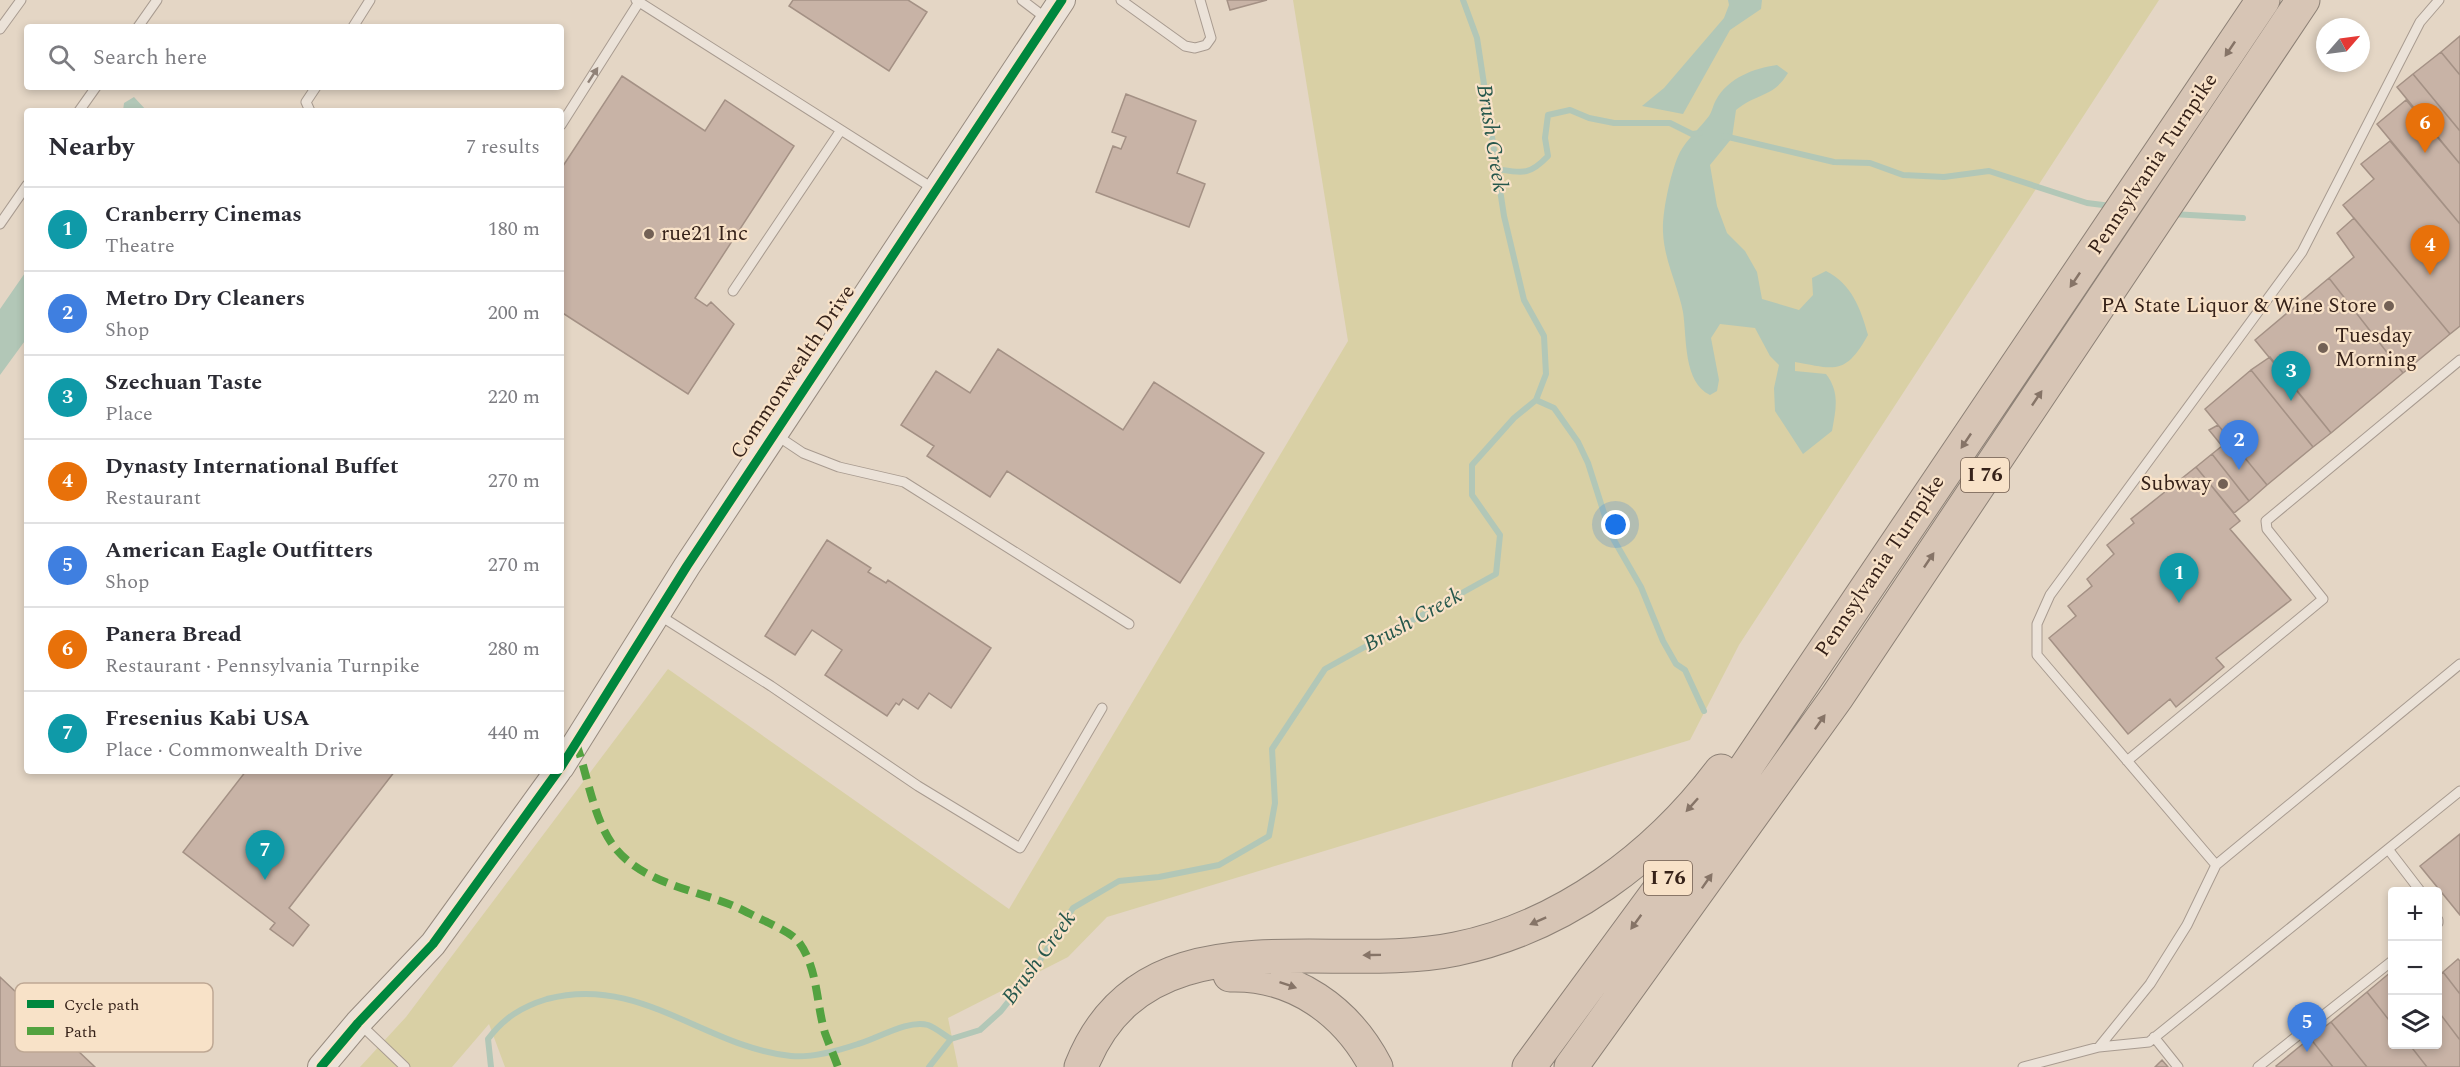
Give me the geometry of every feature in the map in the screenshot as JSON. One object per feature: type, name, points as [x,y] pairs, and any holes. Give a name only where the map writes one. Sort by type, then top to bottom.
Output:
[{"type":"highway","name":"Pennsylvania Turnpike","points":[[1529,1067],[1709,822],[2263,0]]},
{"type":"highway","name":"Pennsylvania Turnpike","points":[[1571,1067],[1837,698],[2303,0]]},
{"type":"highway","points":[[1081,1067],[1088,1048],[1113,1013],[1145,986],[1187,967],[1238,956],[1413,955],[1456,949],[1517,930],[1572,905],[1632,864],[1672,827],[1709,787],[1770,705],[1800,684]]},
{"type":"highway","points":[[1585,1067],[1661,945]]},
{"type":"highway","points":[[1101,1067],[1124,1029],[1159,997],[1181,986],[1204,980],[1247,975],[1269,978],[1297,987],[1321,1001],[1345,1022],[1365,1047],[1376,1067]]},
{"type":"street","name":"Commonwealth Drive","points":[[564,762],[774,434],[1055,10]]},
{"type":"street","points":[[321,1067],[358,1023],[434,944],[556,774]]},
{"type":"lane","points":[[0,29],[21,0]]},
{"type":"lane","points":[[140,24],[157,0]]},
{"type":"lane","points":[[355,24],[369,0]]},
{"type":"lane","points":[[1022,0],[1055,10]]},
{"type":"lane","points":[[1121,0],[1185,46],[1195,48],[1206,45],[1211,38],[1200,0]]},
{"type":"lane","points":[[2216,865],[2037,655],[2037,624],[2050,595],[2302,252],[2420,22],[2439,0]]},
{"type":"lane","points":[[564,119],[638,1],[936,190]]},
{"type":"lane","points":[[81,108],[94,90]]},
{"type":"lane","points":[[309,108],[306,102],[314,90]]},
{"type":"lane","points":[[733,291],[841,130]]},
{"type":"lane","points":[[0,224],[24,189]]},
{"type":"lane","points":[[2127,761],[2323,599],[2267,528],[2266,520],[2460,360]]},
{"type":"lane","points":[[774,434],[803,453],[839,467],[904,482],[1129,624]]},
{"type":"lane","points":[[657,614],[771,686],[918,786],[1020,848],[1102,708]]},
{"type":"lane","points":[[2099,1047],[2150,984],[2187,926],[2216,865],[2460,664]]},
{"type":"lane","points":[[2023,1067],[2099,1047],[2149,1042],[2460,791]]},
{"type":"lane","points":[[2388,849],[2418,887]]},
{"type":"lane","points":[[2258,1067],[2388,965]]},
{"type":"lane","points":[[358,1023],[405,1067]]},
{"type":"lane","points":[[2154,1037],[2178,1067]]},
{"type":"shaded area","points":[[1293,0],[2159,0],[1739,645],[1690,740],[1107,917],[1068,957],[948,1018],[958,1067],[505,1067],[489,1024],[452,1067],[360,1067],[406,1017],[668,669],[1009,909],[1348,341]]},
{"type":"shaded area","points":[[1728,0],[1762,0],[1761,9],[1730,30],[1683,114],[1642,106],[1664,88],[1724,18],[1729,5]]},
{"type":"shaded area","points":[[1777,65],[1788,73],[1777,87],[1736,110],[1732,138],[1710,165],[1717,206],[1727,233],[1745,251],[1757,272],[1762,299],[1799,310],[1813,295],[1812,278],[1826,271],[1842,282],[1854,298],[1865,325],[1868,335],[1853,358],[1845,363],[1830,367],[1795,362],[1795,371],[1826,374],[1833,387],[1836,401],[1832,431],[1803,454],[1775,411],[1774,388],[1779,365],[1770,356],[1755,328],[1720,324],[1711,338],[1719,380],[1717,391],[1710,395],[1701,389],[1695,380],[1688,358],[1681,302],[1666,253],[1663,232],[1670,180],[1683,147],[1709,116],[1716,100],[1727,86],[1742,75]]},
{"type":"shaded area","points":[[134,97],[144,108],[123,108],[124,103]]},
{"type":"shaded area","points":[[24,274],[24,342],[0,375],[0,309]]},
{"type":"building","points":[[793,0],[908,0],[927,12],[889,71],[789,6]]},
{"type":"building","points":[[1227,0],[1267,0],[1230,10]]},
{"type":"building","points":[[2460,36],[2460,75],[2441,52]]},
{"type":"building","points":[[2441,52],[2460,75],[2460,131],[2413,74]]},
{"type":"building","points":[[2413,74],[2460,131],[2460,164],[2397,87]]},
{"type":"building","name":"rue21 Inc","points":[[622,76],[705,131],[725,100],[794,146],[695,298],[707,306],[711,302],[734,324],[688,394],[564,314],[564,164]]},
{"type":"building","points":[[1126,94],[1196,121],[1177,173],[1205,184],[1189,227],[1096,192],[1113,146],[1121,149],[1126,137],[1112,132]]},
{"type":"building","points":[[2406,100],[2460,164],[2460,224],[2377,124]]},
{"type":"building","points":[[2390,141],[2460,224],[2460,326],[2450,334],[2343,205],[2374,179],[2361,164]]},
{"type":"building","name":"PA State Liquor & Wine Store","points":[[2354,218],[2450,334],[2403,373],[2329,278],[2354,257],[2337,233]]},
{"type":"building","name":"Tuesday Morning","points":[[2329,278],[2403,373],[2331,433],[2255,340]]},
{"type":"building","points":[[998,349],[1123,430],[1154,382],[1264,453],[1180,583],[1007,471],[990,497],[927,456],[934,446],[901,425],[936,371],[970,393]]},
{"type":"building","points":[[2270,357],[2331,433],[2313,447],[2251,370]]},
{"type":"building","points":[[2251,370],[2313,447],[2267,485],[2205,409]]},
{"type":"building","points":[[2218,425],[2267,485],[2249,501],[2212,454],[2222,446],[2209,430]]},
{"type":"building","name":"Subway","points":[[2212,454],[2249,501],[2234,513],[2196,467]]},
{"type":"building","points":[[2196,467],[2240,521],[2230,529],[2291,600],[2216,658],[2224,667],[2176,707],[2170,699],[2128,734],[2049,638],[2076,616],[2068,606],[2092,586],[2087,579],[2114,554],[2107,545],[2134,523],[2131,519]]},
{"type":"building","points":[[827,540],[871,568],[868,572],[886,583],[888,580],[991,648],[951,708],[929,693],[918,709],[903,699],[899,705],[896,703],[887,716],[825,675],[842,650],[812,630],[795,655],[765,636]]},
{"type":"building","points":[[244,774],[393,774],[289,908],[309,925],[293,946],[270,929],[275,923],[183,852]]},
{"type":"building","points":[[2460,834],[2460,915],[2442,893],[2442,887],[2437,887],[2420,866]]},
{"type":"building","points":[[2458,959],[2460,961],[2460,994],[2443,972]]},
{"type":"building","points":[[2442,973],[2460,994],[2460,1040],[2442,1016]]},
{"type":"building","points":[[2388,974],[2388,1019],[2367,992]]},
{"type":"building","points":[[0,977],[15,991],[15,1052],[79,1052],[95,1067],[0,1067]]},
{"type":"building","points":[[2367,992],[2388,1019],[2388,1049],[2413,1049],[2427,1067],[2367,1067],[2331,1022]]},
{"type":"building","points":[[2442,1016],[2460,1040],[2460,1067],[2427,1067],[2413,1049],[2442,1049]]},
{"type":"building","points":[[2331,1022],[2367,1067],[2333,1067],[2310,1038]]},
{"type":"building","points":[[2310,1038],[2333,1067],[2276,1066]]},
{"type":"building","points":[[2162,1060],[2168,1067],[2155,1067]]},
{"type":"waterway","name":"Brush Creek","points":[[929,1067],[951,1039],[980,1030],[1001,1011],[1037,965],[1073,908],[1119,881],[1159,877],[1219,865],[1269,836],[1275,803],[1272,749],[1325,669],[1496,574],[1500,535],[1472,495],[1472,465],[1514,418],[1536,400],[1546,374],[1544,336],[1524,300],[1504,216],[1477,38],[1463,0]]},
{"type":"waterway","points":[[1497,169],[1525,172],[1536,167],[1548,156],[1545,138],[1548,115],[1570,110],[1589,118],[1614,123],[1670,123],[1692,134],[1700,133]]},
{"type":"waterway","points":[[1724,136],[1834,162],[1870,163],[1903,175],[1944,177],[1989,171],[2087,203],[2111,206]]},
{"type":"waterway","points":[[2172,214],[2243,218]]},
{"type":"waterway","points":[[1536,400],[1554,408],[1578,442],[1588,463],[1611,535],[1641,587],[1663,641],[1676,664],[1685,670],[1704,711]]},
{"type":"waterway","points":[[491,1067],[488,1039],[507,1019],[538,1002],[581,994],[612,996],[642,1004],[729,1040],[759,1050],[791,1056],[808,1056],[833,1051],[866,1042],[893,1030],[920,1024],[928,1025],[951,1039]]},
{"type":"marked path","points":[[576,743],[602,826],[616,849],[628,861],[655,878],[738,908],[784,930],[798,941],[805,951],[813,974],[822,1022],[838,1067]]},
{"type":"cycle path","points":[[564,762],[687,566],[1062,0]]},
{"type":"cycle path","points":[[321,1067],[358,1023],[433,944],[556,774]]},
{"type":"place","name":"Panera Bread","points":[[2425,153]]},
{"type":"place","name":"rue21 Inc","points":[[649,234]]},
{"type":"place","name":"Dynasty International Buffet","points":[[2430,275]]},
{"type":"place","name":"PA State Liquor & Wine Store","points":[[2389,306]]},
{"type":"place","name":"Tuesday Morning","points":[[2323,348]]},
{"type":"place","name":"Szechuan Taste","points":[[2291,401]]},
{"type":"place","name":"Metro Dry Cleaners","points":[[2239,470]]},
{"type":"place","name":"Subway","points":[[2223,484]]},
{"type":"place","name":"Cranberry Cinemas","points":[[2179,603]]},
{"type":"place","name":"Fresenius Kabi USA","points":[[265,880]]},
{"type":"place","name":"American Eagle Outfitters","points":[[2307,1052]]}]
